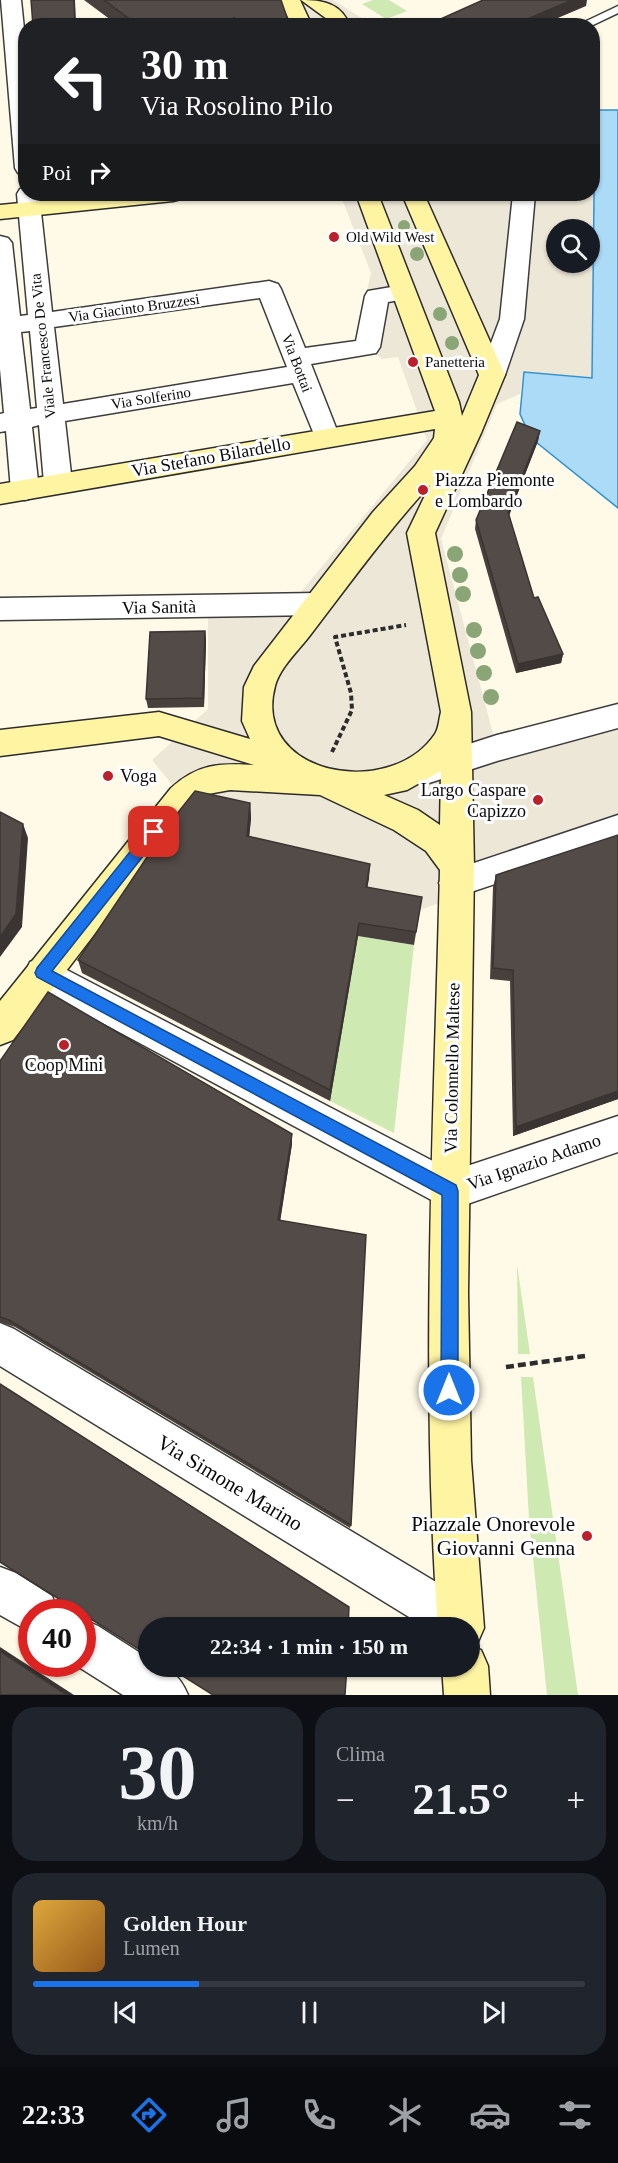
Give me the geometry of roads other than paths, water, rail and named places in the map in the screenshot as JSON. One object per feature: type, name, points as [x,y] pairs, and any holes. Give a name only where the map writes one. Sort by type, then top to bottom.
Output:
[{"type":"main road","points":[[290,0],[298,18]]},
{"type":"main road","points":[[311,0],[336,18]]},
{"type":"main road","points":[[0,212],[28,201]]},
{"type":"main road","points":[[370,201],[446,402],[459,427]]},
{"type":"main road","points":[[282,761],[264,738],[256,712],[259,686],[272,663],[383,519],[425,473],[447,438],[459,427],[492,375],[416,201]]},
{"type":"main road","name":"Via Stefano Bilardello","points":[[13,492],[422,421],[459,427]]},
{"type":"main road","name":"Via Colonnello Maltese","points":[[459,427],[421,533],[456,712],[449,1436],[460,1617]]},
{"type":"main road","points":[[327,770],[342,786],[376,786],[407,777],[433,760],[449,738],[456,712]]},
{"type":"main road","points":[[0,743],[159,724],[186,730],[282,761],[310,778],[327,770]]},
{"type":"main road","points":[[0,1028],[182,797],[200,782],[230,777],[327,770],[438,841],[456,875]]},
{"type":"main road","points":[[466,1677],[467,1695]]},
{"type":"street","points":[[11,0],[18,78]]},
{"type":"street","name":"Viale Francesco De Vita","points":[[28,201],[58,483]]},
{"type":"street","points":[[492,375],[512,320],[523,201]]},
{"type":"street","name":"Viale Francesco De Vita","points":[[0,243],[13,492]]},
{"type":"street","name":"Via Giacinto Bruzzesi","points":[[4,326],[269,289]]},
{"type":"street","name":"Via Bottai","points":[[269,289],[327,438]]},
{"type":"street","name":"Via Solferino","points":[[9,421],[298,366],[367,347],[377,296],[404,292]]},
{"type":"street","name":"Via Sanità","points":[[0,609],[317,604]]},
{"type":"street","points":[[407,777],[457,760],[616,721]]},
{"type":"street","points":[[456,875],[618,830]]},
{"type":"street","points":[[42,973],[450,1191]]},
{"type":"street","name":"Via Ignazio Adamo","points":[[450,1191],[618,1134]]},
{"type":"street","name":"Via Simone Marino","points":[[0,1343],[447,1617]]},
{"type":"street","points":[[0,1589],[18,1600]]},
{"type":"street","points":[[96,1651],[165,1695]]},
{"type":"lane","points":[[598,18],[618,9]]},
{"type":"water","points":[[600,110],[618,110],[618,508],[531,438],[520,414],[524,372],[592,378],[593,273],[600,273],[600,219],[594,219],[594,201],[600,201]]},
{"type":"place","name":"Old Wild West","points":[[334,237]]},
{"type":"place","name":"Panetteria","points":[[413,362]]},
{"type":"place","name":"Piazza Piemonte e Lombardo","points":[[423,490]]},
{"type":"place","name":"Voga","points":[[108,776]]},
{"type":"place","name":"Largo Caspare Capizzo","points":[[538,800]]},
{"type":"place","name":"Coop Mini","points":[[64,1045]]},
{"type":"place","name":"Piazzale Onorevole Giovanni Genna","points":[[587,1536]]}]
